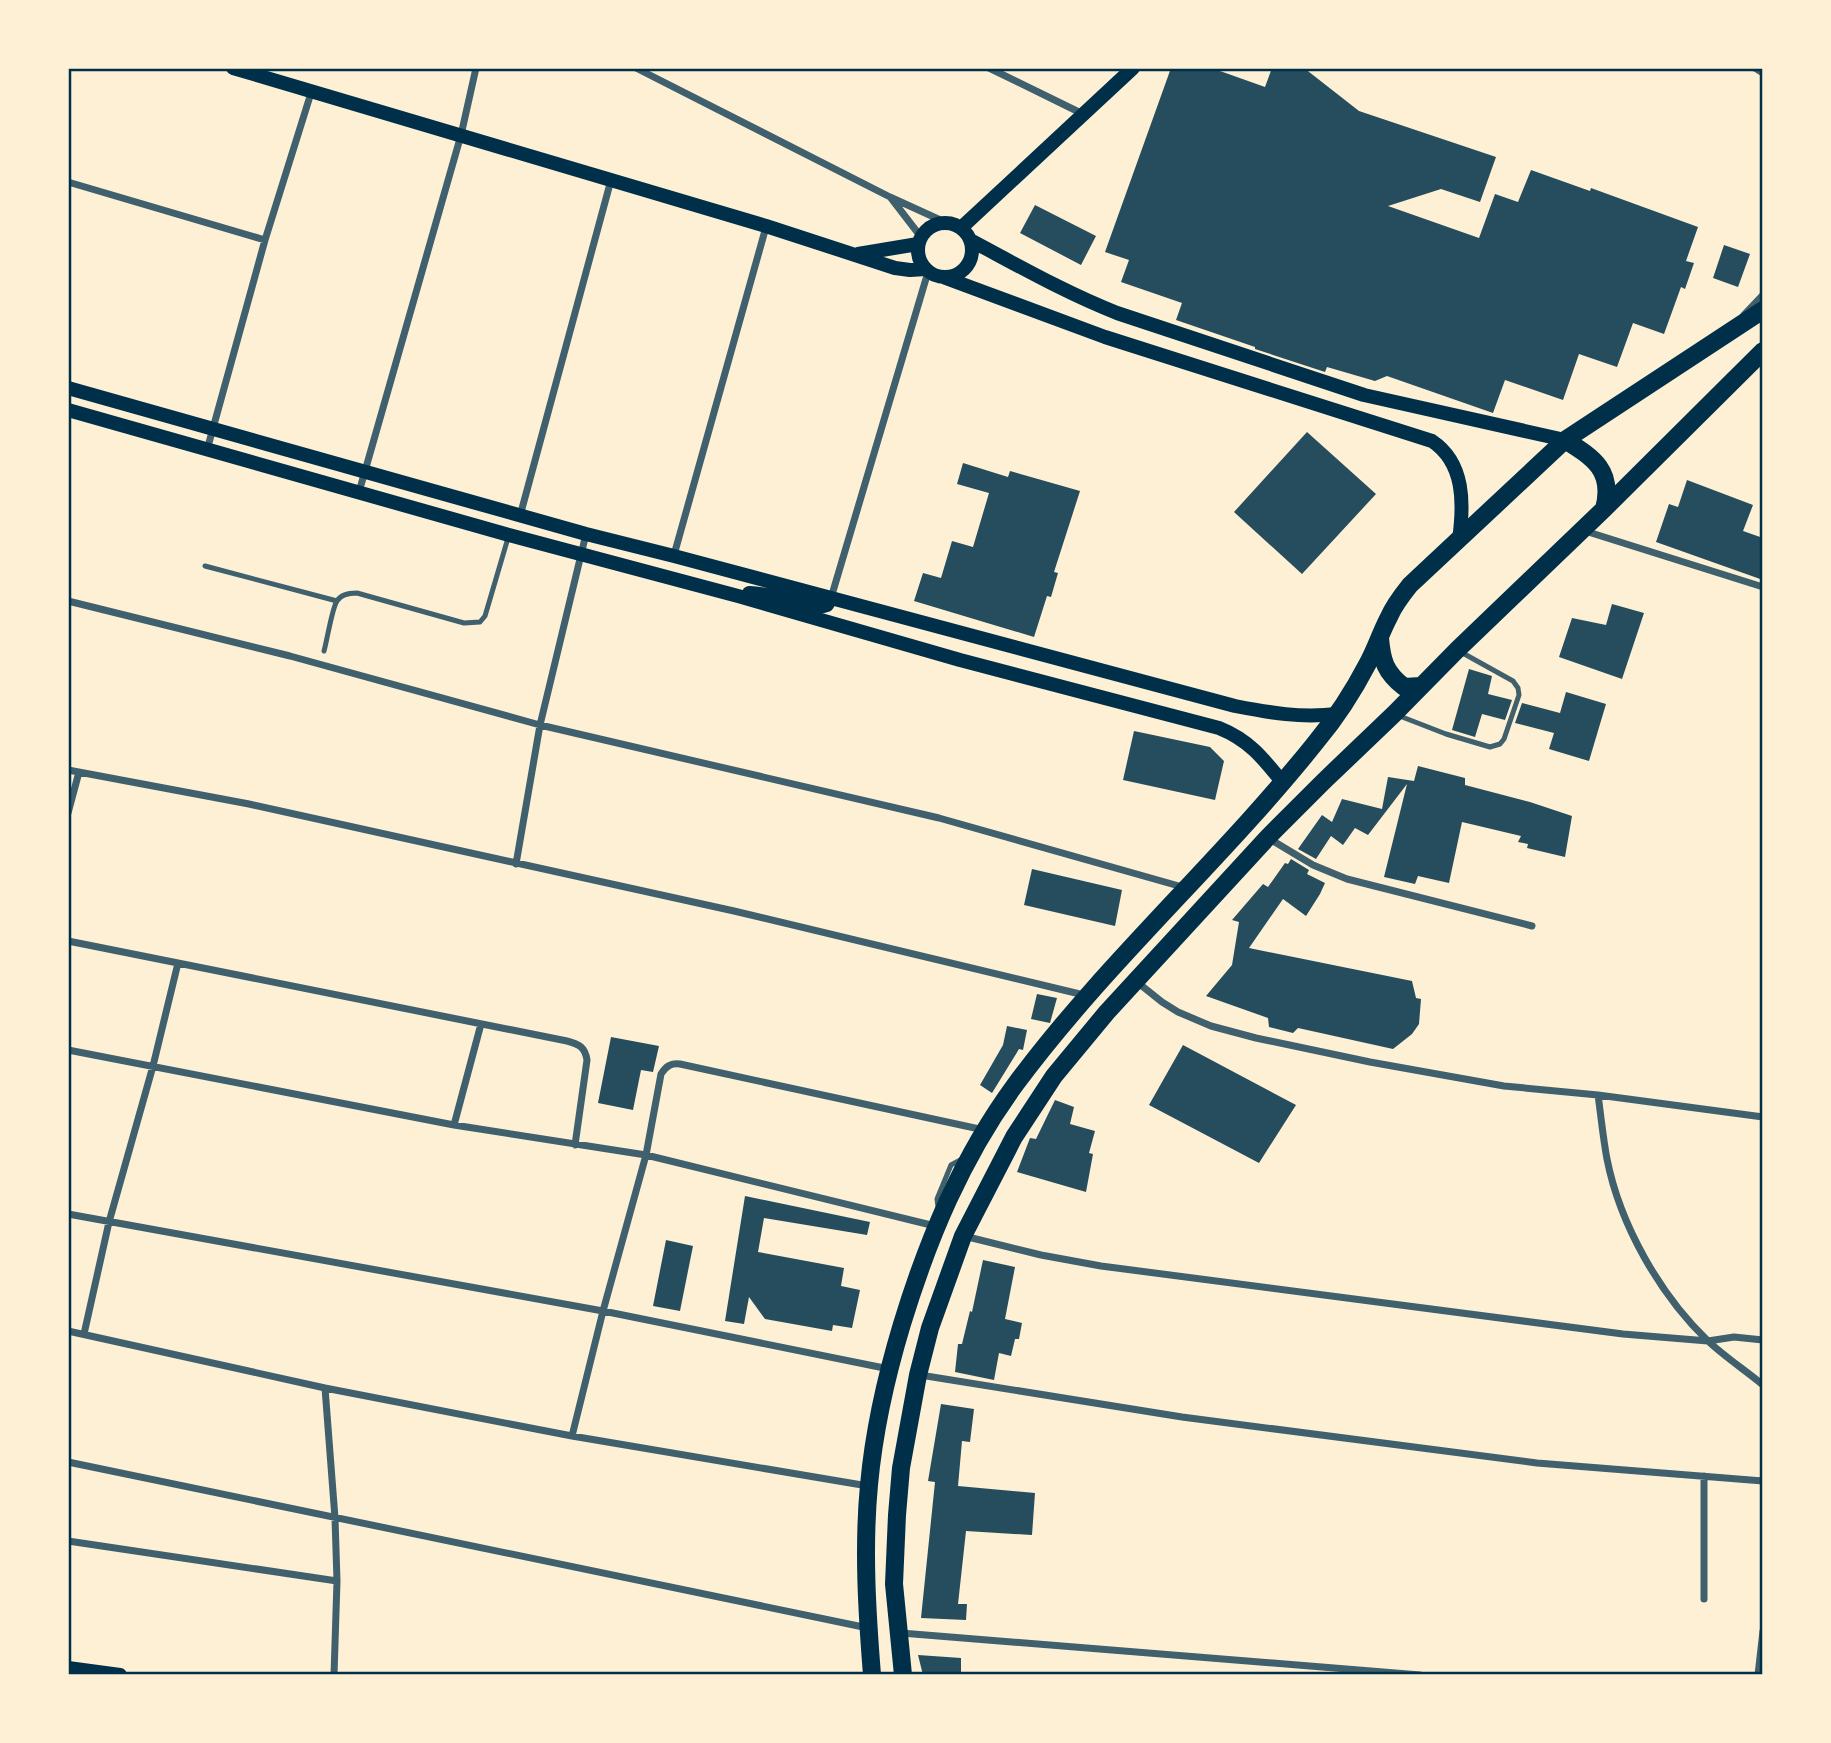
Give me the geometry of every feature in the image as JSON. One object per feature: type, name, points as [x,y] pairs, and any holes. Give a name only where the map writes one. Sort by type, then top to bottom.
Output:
[{"type":"main road","points":[[233,68],[766,226],[895,268],[927,271],[1105,337],[1432,441],[1448,454],[1461,491],[1463,508],[1460,540]]},
{"type":"main road","points":[[961,228],[1133,68]]},
{"type":"main road","points":[[927,271],[919,260],[919,241],[931,226],[947,223],[961,228],[970,240],[1058,287],[1117,313],[1364,395],[1565,440],[1599,465],[1607,497],[1604,509]]},
{"type":"main road","points":[[943,277],[958,274],[964,269],[971,256],[970,240]]},
{"type":"main road","points":[[857,254],[919,241]]},
{"type":"main road","points":[[872,1675],[866,1532],[869,1486],[881,1402],[920,1268],[938,1222],[985,1130],[1029,1067],[1088,996],[1283,783],[1318,740],[1368,664],[1388,618],[1410,585],[1565,440],[1763,310]]},
{"type":"main road","points":[[903,1675],[894,1584],[897,1515],[901,1468],[918,1375],[930,1328],[964,1236],[1014,1138],[1054,1076],[1135,981],[1268,837],[1763,351]]},
{"type":"main road","points":[[68,388],[586,534],[1206,698],[1280,715],[1337,714]]},
{"type":"main road","points":[[1281,392],[1299,391],[1353,407],[1360,403],[1364,395]]},
{"type":"main road","points":[[68,410],[960,660],[1219,728],[1236,735],[1259,754],[1283,783]]},
{"type":"main road","points":[[738,596],[763,593],[820,607],[827,605],[831,598]]},
{"type":"main road","points":[[1380,638],[1385,668],[1390,674],[1404,687],[1421,686]]},
{"type":"main road","points":[[1199,723],[1206,698]]},
{"type":"main road","points":[[68,1668],[120,1675]]},
{"type":"street","points":[[359,492],[461,135],[476,68]]},
{"type":"street","points":[[636,68],[890,197],[947,223]]},
{"type":"street","points":[[989,68],[1084,115]]},
{"type":"street","points":[[1755,68],[1763,73]]},
{"type":"street","points":[[207,450],[265,240],[311,93]]},
{"type":"street","points":[[520,516],[611,180]]},
{"type":"street","points":[[68,182],[265,240]]},
{"type":"street","points":[[890,197],[919,241]]},
{"type":"street","points":[[674,556],[766,226]]},
{"type":"street","points":[[831,598],[927,271]]},
{"type":"street","points":[[1726,333],[1763,295]]},
{"type":"street","points":[[1581,530],[1763,587]]},
{"type":"street","points":[[516,864],[540,725],[586,534]]},
{"type":"street","points":[[68,601],[290,656],[540,725],[939,818],[1186,888]]},
{"type":"street","points":[[68,770],[248,804],[734,911],[1088,996]]},
{"type":"street","points":[[68,813],[79,772]]},
{"type":"street","points":[[1268,837],[1313,865],[1347,878],[1532,926]]},
{"type":"street","points":[[68,941],[567,1041],[582,1047],[587,1060],[575,1145]]},
{"type":"street","points":[[84,1334],[109,1222],[153,1066],[178,963]]},
{"type":"street","points":[[1135,981],[1178,1012],[1211,1026],[1256,1038],[1504,1086],[1598,1095],[1763,1117]]},
{"type":"street","points":[[454,1125],[481,1024]]},
{"type":"street","points":[[68,1050],[454,1125],[646,1155],[938,1222]]},
{"type":"street","points":[[572,1436],[646,1155],[662,1074],[666,1067],[674,1064],[985,1130]]},
{"type":"street","points":[[1598,1095],[1607,1160],[1618,1200],[1648,1265],[1679,1308],[1708,1341],[1763,1385]]},
{"type":"street","points":[[68,1214],[603,1311],[889,1369]]},
{"type":"street","points":[[964,1236],[1101,1266],[1623,1334],[1708,1341],[1734,1337],[1763,1340]]},
{"type":"street","points":[[68,1331],[325,1388],[572,1436],[869,1486]]},
{"type":"street","points":[[918,1375],[1196,1419],[1537,1463],[1763,1481]]},
{"type":"street","points":[[325,1388],[337,1581],[334,1675]]},
{"type":"street","points":[[68,1462],[868,1628]]},
{"type":"street","points":[[1703,1476],[1704,1599]]},
{"type":"street","points":[[68,1541],[337,1581]]},
{"type":"street","points":[[1758,1675],[1763,1631]]},
{"type":"street","points":[[898,1633],[1420,1675]]},
{"type":"lane","points":[[324,651],[337,601],[343,595],[357,593],[464,623],[480,622],[485,616],[509,535]]},
{"type":"lane","points":[[205,566],[337,601]]},
{"type":"lane","points":[[1394,714],[1490,747],[1500,744],[1519,695],[1518,688],[1513,681],[1457,650]]},
{"type":"building","points":[[1171,68],[1221,68],[1220,71],[1265,87],[1272,68],[1304,68],[1359,111],[1496,157],[1480,202],[1441,189],[1388,206],[1479,238],[1495,194],[1518,202],[1531,170],[1590,191],[1591,188],[1698,227],[1686,261],[1694,263],[1685,289],[1681,287],[1664,334],[1633,323],[1617,367],[1579,354],[1563,400],[1505,380],[1493,413],[1387,376],[1375,381],[1327,367],[1325,372],[1176,320],[1182,303],[1121,282],[1129,260],[1105,252]]},
{"type":"building","points":[[1035,205],[1096,236],[1081,265],[1020,233]]},
{"type":"building","points":[[1724,245],[1750,254],[1738,287],[1713,278]]},
{"type":"building","points":[[1307,432],[1376,494],[1302,574],[1234,512]]},
{"type":"building","points":[[963,463],[1008,477],[1010,471],[1080,491],[1054,572],[1058,573],[1051,597],[1047,596],[1034,637],[914,601],[923,573],[941,578],[952,541],[973,547],[989,493],[957,484]]},
{"type":"building","points":[[1687,480],[1753,505],[1743,531],[1763,538],[1763,580],[1656,542],[1669,504],[1678,507]]},
{"type":"building","points":[[1612,604],[1644,613],[1622,679],[1559,657],[1572,618],[1606,625]]},
{"type":"building","points":[[1469,669],[1492,676],[1488,694],[1512,700],[1505,720],[1482,714],[1475,737],[1452,730]]},
{"type":"building","points":[[1566,692],[1606,704],[1589,761],[1549,749],[1554,733],[1515,723],[1522,703],[1560,713]]},
{"type":"building","points":[[1134,731],[1210,747],[1224,761],[1215,800],[1123,780]]},
{"type":"building","points":[[1418,766],[1465,778],[1465,785],[1572,816],[1565,857],[1527,848],[1528,844],[1518,842],[1521,836],[1462,822],[1449,883],[1418,876],[1415,884],[1384,877],[1407,784],[1368,835],[1355,828],[1343,845],[1331,836],[1316,859],[1298,849],[1322,815],[1332,822],[1342,799],[1382,809],[1388,777],[1414,781]]},
{"type":"building","points":[[1291,859],[1309,870],[1307,874],[1325,883],[1320,894],[1306,916],[1283,899],[1249,948],[1412,981],[1416,998],[1421,999],[1419,1024],[1412,1034],[1393,1049],[1298,1028],[1293,1033],[1269,1027],[1268,1018],[1206,996],[1232,965],[1239,922],[1232,920],[1263,884],[1268,887]]},
{"type":"building","points":[[1032,869],[1122,890],[1115,926],[1024,905]]},
{"type":"building","points":[[1037,994],[1057,998],[1050,1023],[1031,1019]]},
{"type":"building","points":[[1007,1026],[1027,1030],[1023,1050],[1019,1049],[992,1093],[980,1085],[1003,1045]]},
{"type":"building","points":[[611,1037],[659,1046],[653,1072],[641,1070],[633,1110],[598,1103]]},
{"type":"building","points":[[1183,1045],[1296,1105],[1259,1163],[1149,1105]]},
{"type":"building","points":[[1055,1100],[1074,1107],[1070,1124],[1095,1131],[1089,1153],[1093,1154],[1086,1192],[1017,1172],[1030,1138],[1036,1139]]},
{"type":"building","points":[[745,1196],[870,1222],[867,1235],[764,1218],[758,1252],[844,1268],[841,1286],[860,1290],[852,1328],[833,1325],[832,1331],[765,1319],[749,1297],[744,1324],[725,1321]]},
{"type":"building","points":[[666,1240],[693,1246],[680,1311],[653,1306]]},
{"type":"building","points":[[983,1260],[1015,1267],[1005,1319],[1022,1323],[1019,1339],[1015,1339],[1011,1356],[999,1353],[994,1380],[955,1372],[958,1344],[962,1344],[970,1311],[972,1312]]},
{"type":"building","points":[[941,1404],[974,1409],[970,1442],[962,1441],[958,1486],[1035,1493],[1032,1535],[966,1531],[958,1604],[967,1604],[966,1620],[921,1618],[935,1482],[928,1481]]},
{"type":"building","points":[[918,1655],[961,1658],[961,1675],[923,1675]]}]
